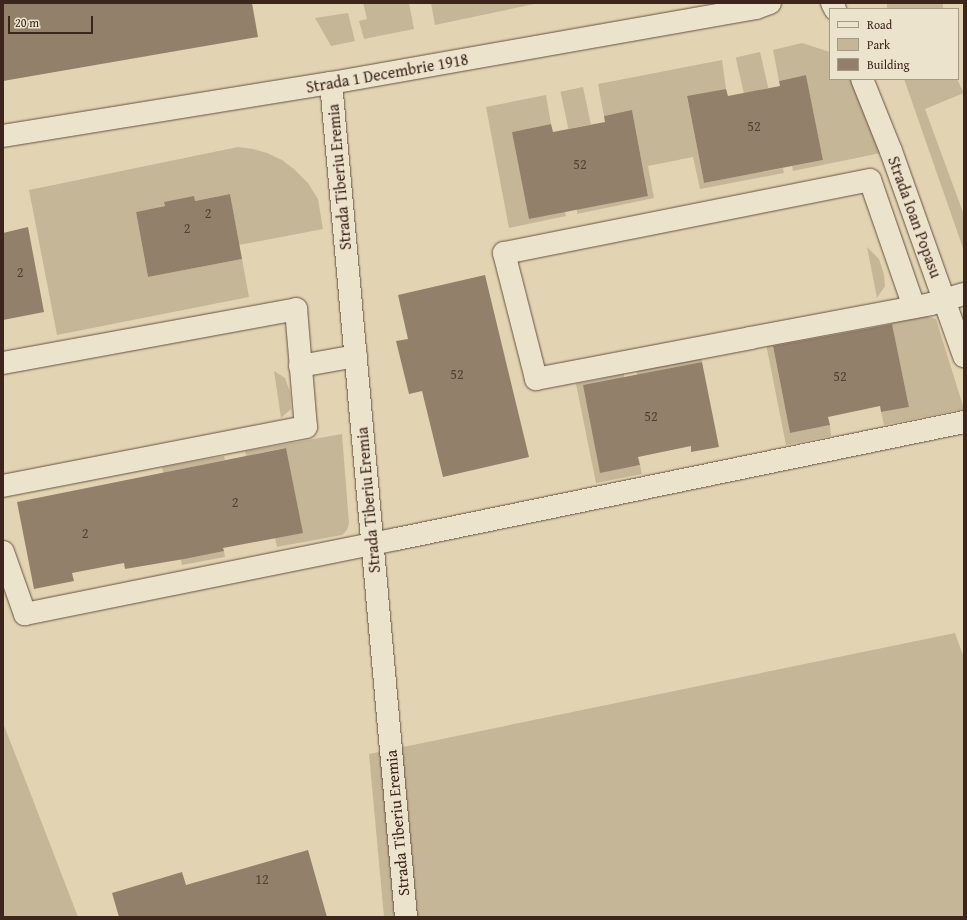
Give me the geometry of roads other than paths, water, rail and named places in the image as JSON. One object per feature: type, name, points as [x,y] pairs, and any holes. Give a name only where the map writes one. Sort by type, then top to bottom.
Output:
[{"type":"street","name":"Strada 1 Decembrie 1918","points":[[3,136],[331,83],[756,8],[770,3]]},
{"type":"street","name":"Strada Ioan Popasu","points":[[862,80],[891,151],[955,297],[964,356]]},
{"type":"street","name":"Strada Tiberiu Eremia","points":[[331,83],[406,917]]},
{"type":"street","points":[[914,307],[870,180],[504,253],[536,379],[914,307],[955,297]]},
{"type":"street","points":[[3,363],[296,309],[306,427],[3,486]]},
{"type":"street","points":[[300,366],[356,356]]},
{"type":"street","points":[[3,552],[25,614],[964,422]]}]
